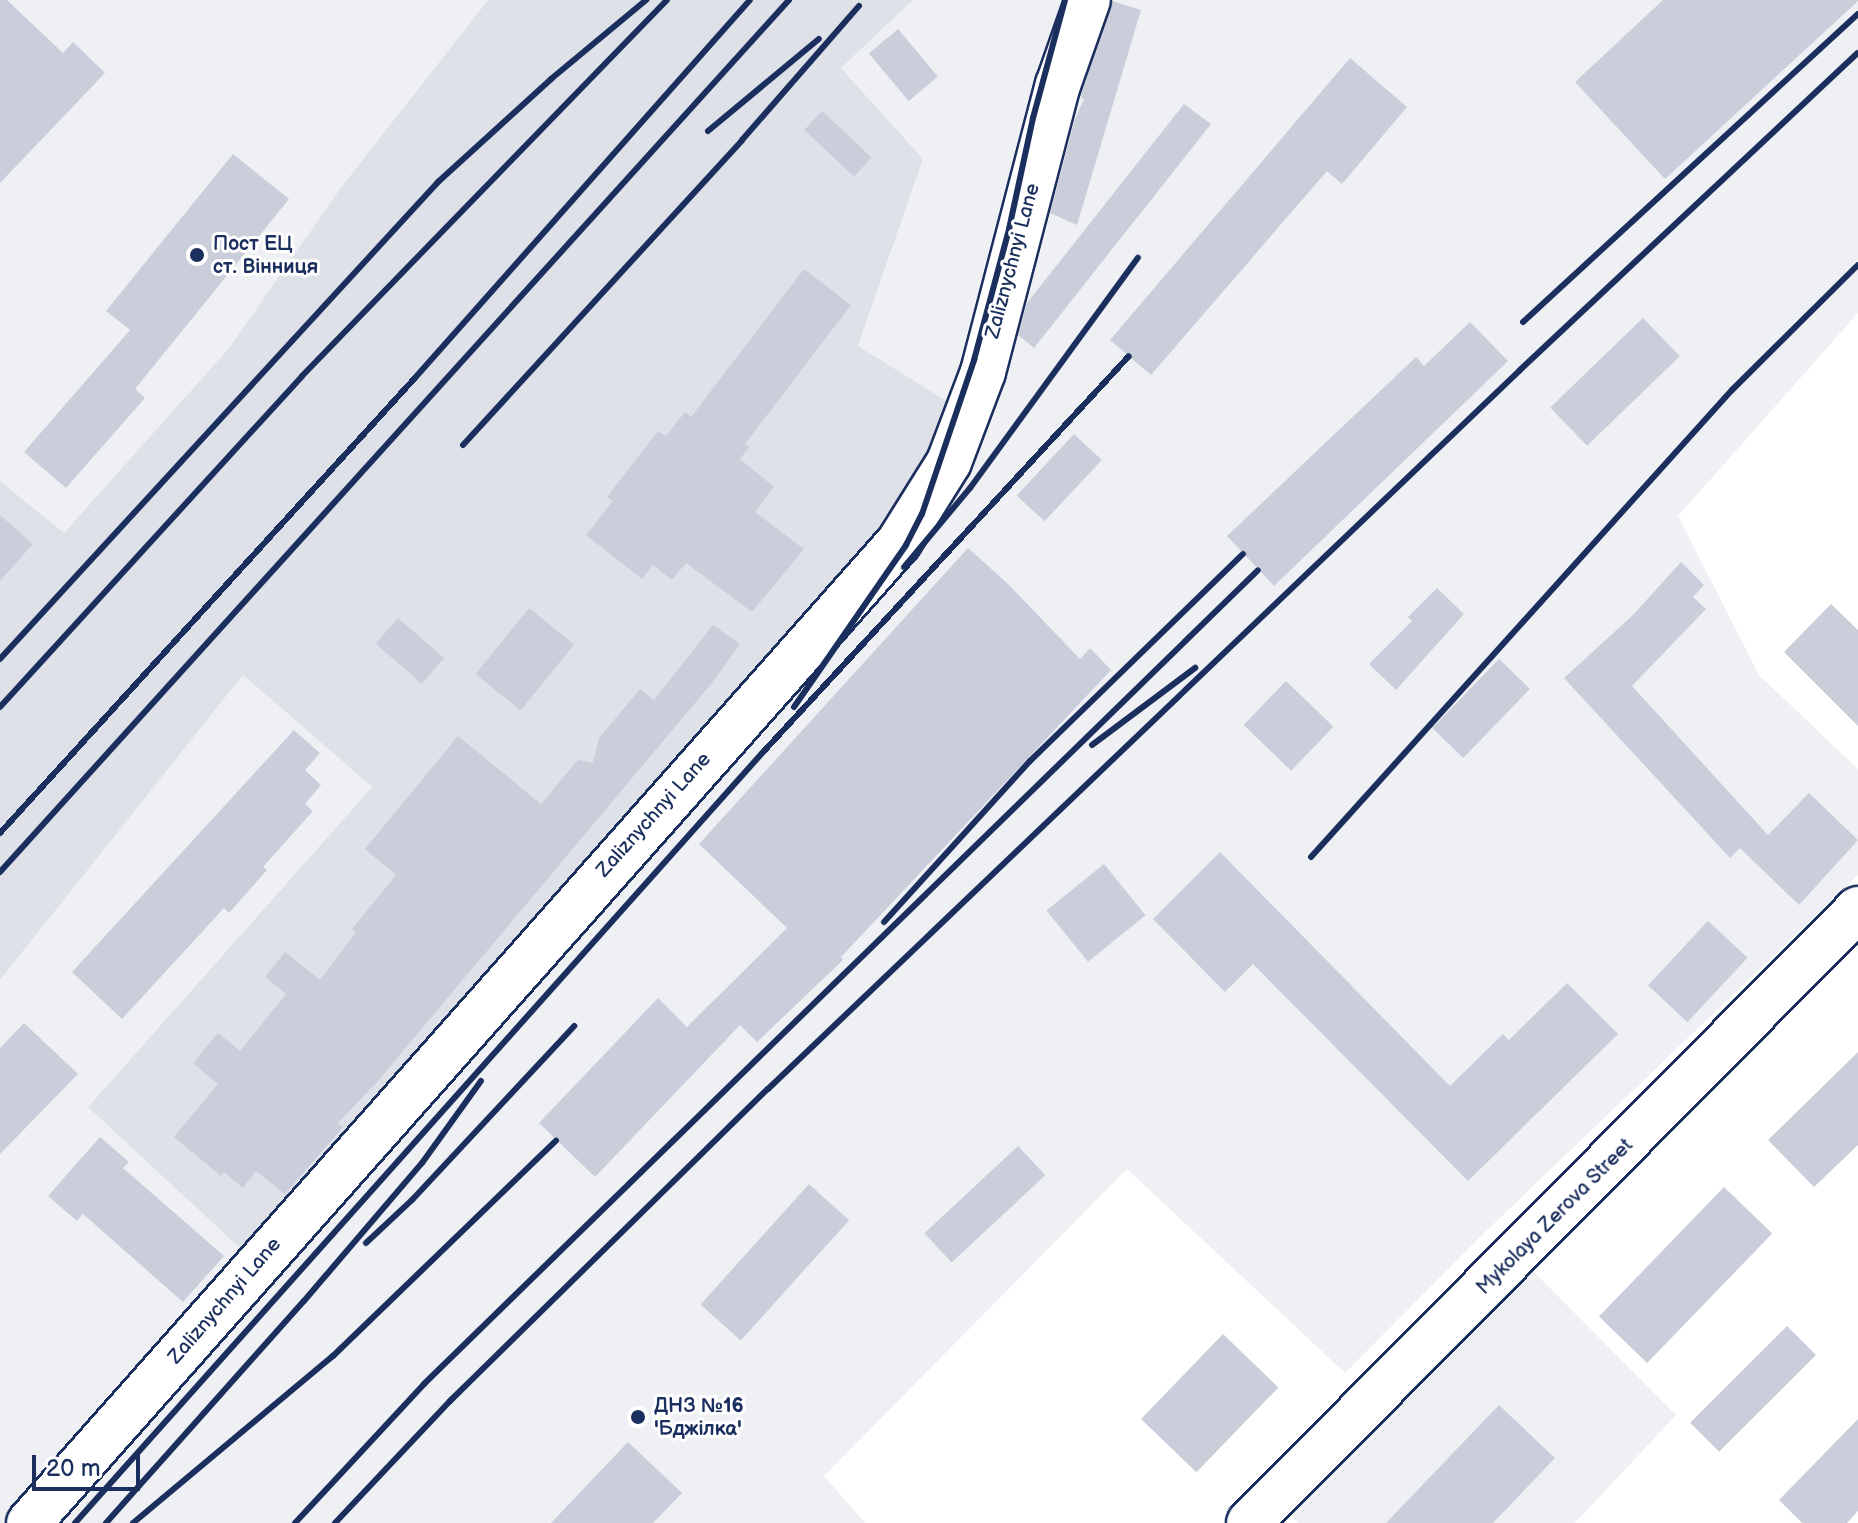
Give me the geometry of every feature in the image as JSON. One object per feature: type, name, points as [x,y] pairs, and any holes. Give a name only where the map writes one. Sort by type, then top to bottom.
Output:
[{"type":"street","name":"Zaliznychnyi Lane","points":[[29,1523],[899,542],[949,462],[983,372],[1058,85],[1088,0]]},
{"type":"street","name":"Mykolaya Zerova Street","points":[[1249,1523],[1858,909]]},
{"type":"shaded area","points":[[0,0],[488,0],[342,186],[229,348],[65,532],[0,617]]},
{"type":"shaded area","points":[[488,0],[913,0],[841,68],[923,159],[858,346],[967,414],[944,470],[257,1264],[88,1107],[372,787],[243,675],[0,980],[0,481],[64,533],[229,348],[342,186]]},
{"type":"shaded area","points":[[913,0],[1858,0],[1858,313],[1678,516],[1759,675],[1858,769],[1858,875],[1480,1237],[1345,1373],[1127,1169],[824,1476],[865,1523],[0,1523],[0,980],[243,675],[372,787],[88,1107],[858,346],[923,159],[841,68]]},
{"type":"shaded area","points":[[1528,1266],[1676,1415],[1575,1523],[1299,1523],[1285,1510]]},
{"type":"building","points":[[0,0],[7,0],[63,53],[73,42],[105,73],[0,183]]},
{"type":"building","points":[[1663,0],[1858,1],[1665,179],[1575,82]]},
{"type":"building","points":[[1112,1],[1141,10],[1077,225],[1050,213],[1075,119],[1084,99],[1081,98],[1082,92]]},
{"type":"building","points":[[898,29],[938,76],[909,101],[869,53]]},
{"type":"building","points":[[1350,58],[1407,107],[1342,184],[1327,171],[1151,375],[1110,340]]},
{"type":"building","points":[[1184,104],[1211,124],[1034,348],[1018,335],[1027,303]]},
{"type":"building","points":[[822,111],[872,157],[854,176],[804,130]]},
{"type":"building","name":"Пост ЕЦ ст. Вінниця","points":[[233,154],[289,199],[135,389],[145,398],[66,488],[24,452],[130,330],[106,311]]},
{"type":"building","points":[[804,269],[851,305],[745,444],[749,447],[740,459],[774,487],[755,512],[804,549],[752,612],[686,563],[672,580],[653,565],[642,579],[586,535],[613,501],[607,497],[658,431],[666,436],[685,412],[691,417]]},
{"type":"building","points":[[1643,318],[1680,356],[1587,446],[1550,408]]},
{"type":"building","points":[[1470,322],[1508,361],[1274,586],[1227,536],[1416,357],[1424,366]]},
{"type":"building","points":[[1074,434],[1102,460],[1045,521],[1017,495]]},
{"type":"building","points":[[0,515],[33,544],[0,581]]},
{"type":"building","points":[[968,548],[1007,583],[1080,659],[1090,648],[1111,670],[841,957],[843,960],[757,1042],[740,1025],[595,1177],[539,1123],[658,998],[687,1027],[787,928],[699,844]]},
{"type":"building","points":[[1681,562],[1704,585],[1693,597],[1706,609],[1632,686],[1768,835],[1809,793],[1858,840],[1799,905],[1740,848],[1730,858],[1564,678],[1633,615]]},
{"type":"building","points":[[1437,588],[1464,614],[1396,690],[1369,664],[1412,621],[1408,617]]},
{"type":"building","points":[[1831,604],[1858,630],[1858,726],[1784,652]]},
{"type":"building","points":[[529,608],[574,645],[521,711],[476,674]]},
{"type":"building","points":[[398,618],[444,658],[422,684],[376,644]]},
{"type":"building","points":[[713,625],[740,644],[711,684],[377,1082],[338,1123],[343,1127],[285,1194],[256,1171],[243,1188],[224,1172],[221,1176],[174,1137],[218,1084],[193,1063],[218,1033],[240,1051],[286,994],[265,977],[285,952],[320,980],[356,932],[352,929],[396,875],[365,849],[458,736],[541,804],[578,760],[593,763],[599,738],[640,689],[654,700]]},
{"type":"building","points":[[1499,659],[1530,689],[1463,758],[1432,728]]},
{"type":"building","points":[[1286,681],[1333,727],[1291,771],[1244,725]]},
{"type":"building","points":[[294,730],[320,753],[305,770],[321,785],[305,804],[313,811],[263,867],[267,870],[229,913],[224,908],[122,1019],[72,972]]},
{"type":"building","points":[[1220,852],[1450,1086],[1503,1034],[1509,1040],[1567,983],[1618,1034],[1468,1181],[1253,964],[1225,992],[1153,919]]},
{"type":"building","points":[[1104,864],[1146,915],[1088,962],[1046,911]]},
{"type":"building","points":[[1708,921],[1747,958],[1687,1022],[1648,985]]},
{"type":"building","points":[[24,1023],[78,1074],[0,1154],[0,1048]]},
{"type":"building","points":[[1858,1052],[1858,1145],[1814,1187],[1768,1140]]},
{"type":"building","points":[[100,1137],[129,1162],[123,1168],[224,1256],[183,1302],[83,1214],[77,1221],[48,1196]]},
{"type":"building","points":[[1018,1146],[1045,1175],[952,1263],[924,1233]]},
{"type":"building","points":[[809,1184],[849,1220],[741,1341],[701,1304]]},
{"type":"building","points":[[1724,1187],[1772,1234],[1647,1363],[1599,1316]]},
{"type":"building","points":[[1787,1326],[1816,1355],[1719,1452],[1690,1423]]},
{"type":"building","points":[[1223,1334],[1278,1387],[1196,1472],[1141,1419]]},
{"type":"building","points":[[1499,1405],[1555,1458],[1493,1523],[1386,1523]]},
{"type":"building","points":[[1858,1419],[1858,1511],[1847,1523],[1802,1523],[1779,1500]]},
{"type":"building","points":[[628,1442],[682,1493],[653,1523],[551,1523]]},
{"type":"railway","points":[[0,659],[438,182],[551,79],[646,0]]},
{"type":"railway","points":[[0,707],[302,376],[667,0]]},
{"type":"railway","points":[[0,833],[414,379],[750,0]]},
{"type":"railway","points":[[0,872],[789,0]]},
{"type":"railway","points":[[794,707],[906,545],[922,514],[974,360],[1065,0]]},
{"type":"railway","points":[[463,445],[742,140],[859,6]]},
{"type":"railway","points":[[1523,322],[1858,14]]},
{"type":"railway","points":[[708,131],[819,39]]},
{"type":"railway","points":[[335,1523],[450,1401],[768,1089],[1520,370],[1858,53]]},
{"type":"railway","points":[[904,567],[970,488],[1138,258]]},
{"type":"railway","points":[[1311,857],[1732,390],[1858,265]]},
{"type":"railway","points":[[75,1523],[765,750],[1129,356]]},
{"type":"railway","points":[[884,922],[1030,761],[1243,554]]},
{"type":"railway","points":[[295,1523],[424,1384],[1258,570]]},
{"type":"railway","points":[[1092,745],[1195,668]]},
{"type":"railway","points":[[366,1243],[412,1200],[574,1026]]},
{"type":"railway","points":[[106,1523],[422,1163],[481,1081]]},
{"type":"railway","points":[[133,1523],[333,1356],[556,1141]]},
{"type":"place","name":"Пост ЕЦ ст. Вінниця","points":[[197,255]]},
{"type":"place","name":"ДНЗ №16 'Бджілка'","points":[[638,1417]]}]
